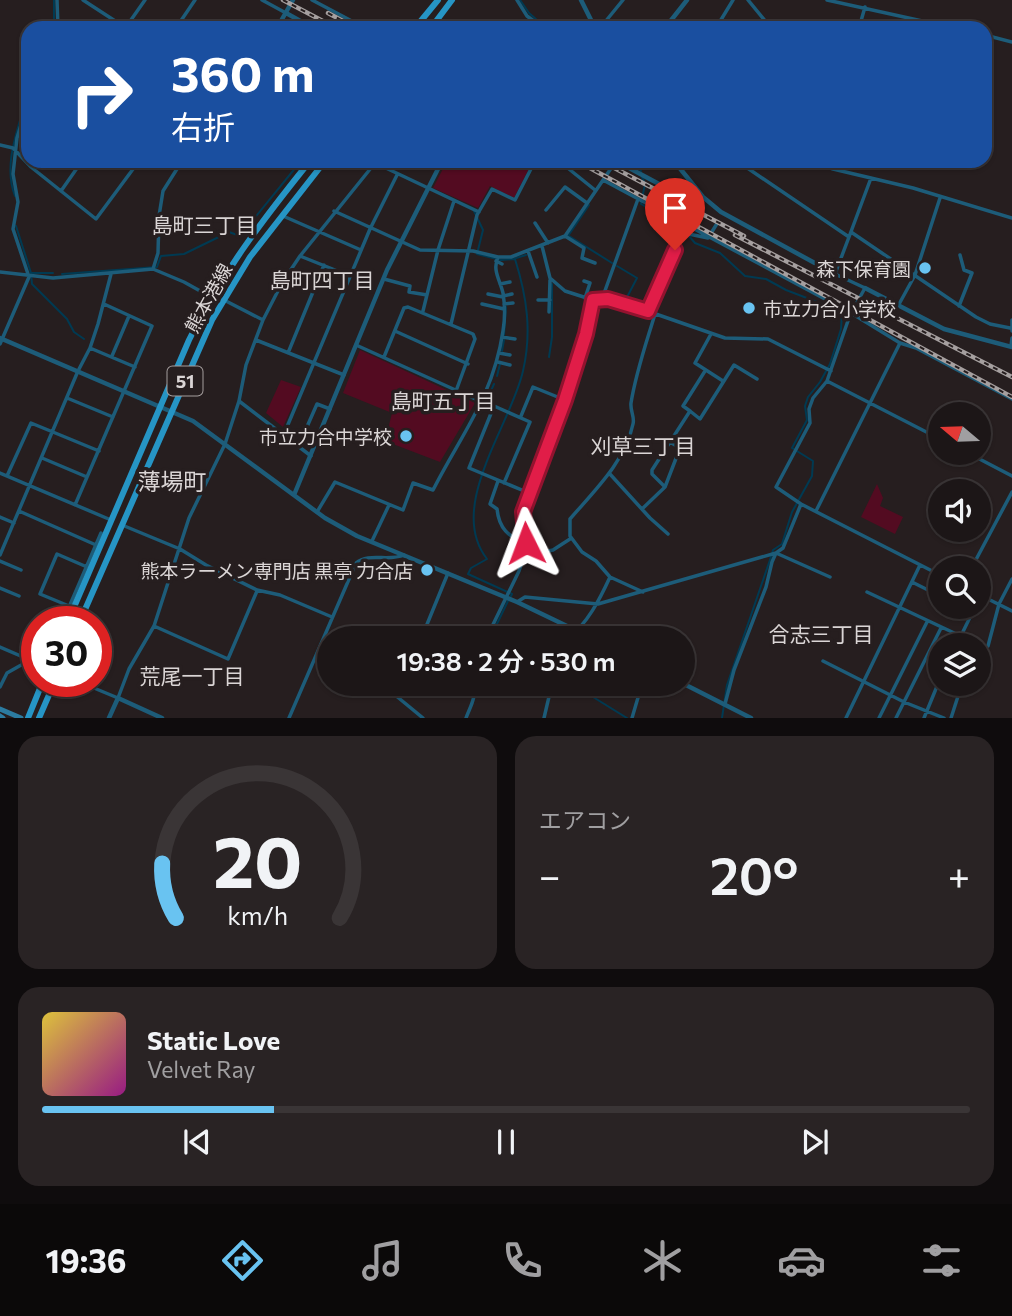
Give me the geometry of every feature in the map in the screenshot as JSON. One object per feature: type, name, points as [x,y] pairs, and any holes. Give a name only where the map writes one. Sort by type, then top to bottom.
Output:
[{"type":"main road","points":[[421,21],[438,0]]},
{"type":"main road","points":[[436,21],[452,1]]},
{"type":"main road","name":"熊本港線","points":[[74,606],[160,406],[211,297],[247,241],[304,168]]},
{"type":"main road","name":"熊本港線","points":[[86,606],[203,338],[223,300],[250,257],[319,168]]},
{"type":"main road","points":[[28,718],[37,697]]},
{"type":"main road","points":[[39,718],[48,697]]},
{"type":"main road","points":[[0,709],[21,718]]},
{"type":"street","points":[[57,0],[58,21]]},
{"type":"street","points":[[83,0],[115,21]]},
{"type":"street","points":[[131,21],[145,0]]},
{"type":"street","points":[[181,21],[195,0]]},
{"type":"street","points":[[262,0],[300,21]]},
{"type":"street","points":[[281,21],[293,0]]},
{"type":"street","points":[[312,0],[352,21]]},
{"type":"street","points":[[517,0],[527,16],[534,21]]},
{"type":"street","points":[[581,0],[591,21]]},
{"type":"street","points":[[606,21],[623,0]]},
{"type":"street","points":[[671,21],[687,0]]},
{"type":"street","points":[[720,21],[733,0]]},
{"type":"street","points":[[748,0],[765,21]]},
{"type":"street","points":[[827,0],[854,2],[924,21]]},
{"type":"street","points":[[861,21],[865,7]]},
{"type":"street","points":[[992,38],[1012,42]]},
{"type":"street","points":[[21,122],[14,150],[13,174],[18,202],[13,229],[29,277],[1,341],[193,421],[345,530],[517,601],[568,626]]},
{"type":"street","points":[[0,145],[14,150],[21,157]]},
{"type":"street","points":[[33,168],[96,219],[134,168]]},
{"type":"street","points":[[61,191],[77,168]]},
{"type":"street","points":[[153,269],[158,253],[160,203],[163,191],[178,168]]},
{"type":"street","points":[[110,718],[129,669],[154,626],[189,518],[225,444],[239,401],[246,365],[263,320],[300,256],[368,168]]},
{"type":"street","points":[[384,168],[479,212]]},
{"type":"street","points":[[294,495],[383,279],[438,168]]},
{"type":"street","points":[[451,324],[479,212],[492,189],[515,200],[531,168]]},
{"type":"street","points":[[568,168],[595,190]]},
{"type":"street","points":[[334,211],[420,250],[468,250],[497,259],[511,257],[565,236],[611,168]]},
{"type":"street","points":[[629,168],[689,200],[697,201],[703,197]]},
{"type":"street","points":[[680,168],[703,197],[721,212],[835,274],[944,328],[1011,346],[1012,338]]},
{"type":"street","points":[[747,168],[849,237]]},
{"type":"street","points":[[833,169],[1012,218]]},
{"type":"street","points":[[284,434],[370,229],[397,175]]},
{"type":"street","points":[[835,274],[871,178]]},
{"type":"street","points":[[603,180],[851,313],[900,343],[916,348],[1012,399]]},
{"type":"street","points":[[546,211],[565,187],[587,203]]},
{"type":"street","points":[[898,306],[915,275],[941,197]]},
{"type":"street","points":[[602,299],[638,200]]},
{"type":"street","points":[[423,311],[438,250],[454,201]]},
{"type":"street","points":[[282,215],[361,250]]},
{"type":"street","points":[[648,311],[684,233],[708,239],[718,222]]},
{"type":"street","points":[[535,223],[548,243]]},
{"type":"street","points":[[851,232],[990,324],[1011,330],[1012,320]]},
{"type":"street","points":[[565,236],[584,248],[582,257],[595,263]]},
{"type":"street","points":[[541,246],[550,278],[549,312]]},
{"type":"street","points":[[528,251],[537,277]]},
{"type":"street","points":[[300,256],[351,276]]},
{"type":"street","points":[[959,306],[972,273],[964,270],[960,256]]},
{"type":"street","points":[[497,259],[502,264]]},
{"type":"street","points":[[317,512],[335,482],[404,510],[413,483],[433,490],[482,402],[498,362],[504,307],[495,269],[497,259]]},
{"type":"street","points":[[288,352],[324,265]]},
{"type":"street","points":[[0,272],[53,278],[153,269],[211,297]]},
{"type":"street","points":[[0,555],[90,348],[111,274]]},
{"type":"street","points":[[550,278],[560,289],[585,298],[615,301],[711,334],[733,339],[768,338],[831,371]]},
{"type":"street","points":[[383,279],[410,286],[409,292],[427,295]]},
{"type":"street","points":[[584,281],[590,283],[585,298]]},
{"type":"street","points":[[500,284],[510,282]]},
{"type":"street","points":[[865,288],[851,313],[827,381],[813,398],[809,409],[810,423],[776,487],[801,504],[928,569]]},
{"type":"street","points":[[488,294],[503,297],[512,294]]},
{"type":"street","points":[[223,300],[263,320]]},
{"type":"street","points":[[538,300],[550,300]]},
{"type":"street","points":[[492,626],[524,556],[526,543],[523,513],[565,400],[586,334],[593,300]]},
{"type":"street","points":[[482,304],[504,307],[513,303]]},
{"type":"street","points":[[75,505],[152,326],[104,304]]},
{"type":"street","points":[[384,357],[404,308],[408,306],[451,324],[475,336],[468,364],[456,391]]},
{"type":"street","points":[[643,592],[610,577],[571,538],[568,529],[570,519],[609,473],[622,453],[634,425],[631,405],[638,365],[655,313]]},
{"type":"street","points":[[112,357],[129,316]]},
{"type":"street","points":[[395,331],[468,364]]},
{"type":"street","points":[[711,334],[695,363],[724,381]]},
{"type":"street","points":[[502,337],[515,339]]},
{"type":"street","points":[[256,340],[344,375]]},
{"type":"street","points":[[816,511],[900,343]]},
{"type":"street","points":[[356,345],[482,402]]},
{"type":"street","points":[[90,348],[135,367]]},
{"type":"street","points":[[499,353],[510,355]]},
{"type":"street","points":[[498,362],[510,365]]},
{"type":"street","points":[[705,371],[682,406],[700,419],[734,365],[757,379]]},
{"type":"street","points":[[827,381],[928,433]]},
{"type":"street","points":[[521,416],[533,387],[565,400]]},
{"type":"street","points":[[67,398],[113,417]]},
{"type":"street","points":[[239,401],[311,456]]},
{"type":"street","points":[[320,435],[306,429],[317,404],[330,409]]},
{"type":"street","points":[[504,483],[530,422],[494,406],[469,468],[504,483],[529,493]]},
{"type":"street","points":[[666,487],[652,474],[652,470],[690,411]]},
{"type":"street","points":[[7,476],[30,423],[99,452]]},
{"type":"street","points":[[642,509],[666,487],[680,448],[670,441]]},
{"type":"street","points":[[42,458],[87,477]]},
{"type":"street","points":[[991,465],[1012,476]]},
{"type":"street","points":[[0,472],[180,549],[257,590],[280,595],[332,617]]},
{"type":"street","points":[[609,473],[668,534]]},
{"type":"street","points":[[498,480],[490,504],[497,509],[498,520],[507,534],[526,543]]},
{"type":"street","points":[[978,556],[1012,492]]},
{"type":"street","points":[[517,601],[525,597],[598,604],[776,553],[783,548],[801,504]]},
{"type":"street","points":[[372,542],[389,505]]},
{"type":"street","points":[[19,511],[96,545]]},
{"type":"street","points":[[0,517],[14,523]]},
{"type":"street","points":[[87,566],[57,554],[40,594],[69,606],[102,533]]},
{"type":"street","points":[[524,556],[552,550],[571,538]]},
{"type":"street","points":[[776,553],[830,577]]},
{"type":"street","points":[[724,704],[776,553]]},
{"type":"street","points":[[289,718],[353,567],[360,559],[390,559],[404,555]]},
{"type":"street","points":[[0,561],[21,570]]},
{"type":"street","points":[[846,718],[920,565]]},
{"type":"street","points":[[426,626],[448,573]]},
{"type":"street","points":[[582,626],[598,604],[610,577]]},
{"type":"street","points":[[991,635],[999,604],[1012,579]]},
{"type":"street","points":[[912,582],[928,590]]},
{"type":"street","points":[[0,588],[19,596]]},
{"type":"street","points":[[154,626],[228,659],[257,590]]},
{"type":"street","points":[[867,592],[952,633]]},
{"type":"street","points":[[991,601],[1012,611]]},
{"type":"street","points":[[879,718],[927,621]]},
{"type":"street","points":[[896,718],[941,628]]},
{"type":"street","points":[[0,648],[21,656]]},
{"type":"street","points":[[823,661],[904,702],[944,718]]},
{"type":"street","points":[[0,687],[6,673],[21,665]]},
{"type":"street","points":[[695,690],[751,718]]},
{"type":"street","points":[[112,696],[162,718]]},
{"type":"street","points":[[396,696],[422,718]]},
{"type":"street","points":[[466,718],[474,696]]},
{"type":"street","points":[[544,718],[549,696]]},
{"type":"street","points":[[632,718],[638,696]]},
{"type":"street","points":[[923,718],[933,696]]},
{"type":"street","points":[[951,718],[958,696]]},
{"type":"shaded area","points":[[443,168],[529,168],[514,198],[490,186],[478,208],[433,188]]},
{"type":"shaded area","points":[[360,350],[475,403],[440,462],[385,441],[392,413],[343,393]]},
{"type":"shaded area","points":[[281,380],[301,387],[283,427],[266,413]]},
{"type":"shaded area","points":[[877,484],[883,498],[880,506],[903,517],[895,534],[861,517]]},
{"type":"waterway","points":[[54,0],[54,21]]},
{"type":"waterway","points":[[520,0],[538,21]]},
{"type":"waterway","points":[[15,196],[10,170],[21,117]]},
{"type":"waterway","points":[[62,274],[157,267],[161,256],[184,254],[229,232],[240,236],[295,168]]},
{"type":"waterway","points":[[642,177],[645,184],[641,204],[686,231]]},
{"type":"waterway","points":[[568,236],[589,205]]},
{"type":"waterway","points":[[474,211],[483,230],[477,254],[501,260],[515,259],[527,315],[523,371],[477,491],[474,515],[476,538],[487,559],[471,568],[468,574],[512,594],[511,596]]},
{"type":"waterway","points":[[16,226],[32,284],[67,319],[74,332],[84,339]]},
{"type":"waterway","points":[[569,236],[612,263]]},
{"type":"waterway","points":[[689,236],[695,243],[720,253],[745,276],[766,279],[842,314],[841,329],[830,364],[808,397],[805,406],[807,420],[792,448],[813,461],[812,476],[792,512],[782,544],[773,550],[727,685],[722,718]]},
{"type":"waterway","points":[[516,258],[526,255]]},
{"type":"waterway","points":[[617,266],[637,278],[625,301]]},
{"type":"waterway","points":[[32,273],[53,273]]},
{"type":"waterway","points":[[549,357],[552,337],[552,284]]},
{"type":"waterway","points":[[504,335],[506,307]]},
{"type":"waterway","points":[[502,351],[504,340]]},
{"type":"waterway","points":[[497,376],[500,364]]},
{"type":"waterway","points":[[485,404],[494,384]]},
{"type":"waterway","points":[[496,626],[508,601]]},
{"type":"waterway","points":[[591,696],[627,718]]},
{"type":"railway","points":[[283,0],[323,21]]},
{"type":"railway","points":[[328,13],[343,21]]},
{"type":"railway","points":[[590,168],[1012,397]]},
{"type":"railway","points":[[614,168],[744,236]]},
{"type":"railway","points":[[735,235],[1012,377]]},
{"type":"place","name":"森下保育園","points":[[925,268]]},
{"type":"place","name":"市立力合小学校","points":[[749,308]]},
{"type":"place","name":"市立力合中学校","points":[[406,436]]},
{"type":"place","name":"熊本ラーメン専門店 黒亭 力合店","points":[[427,570]]},
{"type":"district","name":"島町三丁目","points":[[204,224]]},
{"type":"district","name":"島町四丁目","points":[[322,279]]},
{"type":"district","name":"島町五丁目","points":[[443,400]]},
{"type":"district","name":"刈草三丁目","points":[[643,445]]},
{"type":"district","name":"薄場町","points":[[172,481]]},
{"type":"district","name":"合志三丁目","points":[[821,633]]},
{"type":"district","name":"荒尾一丁目","points":[[192,675]]},
{"type":"route","points":[[526,543],[523,512],[565,400],[586,334],[593,300],[608,299],[648,311],[675,250]]}]
